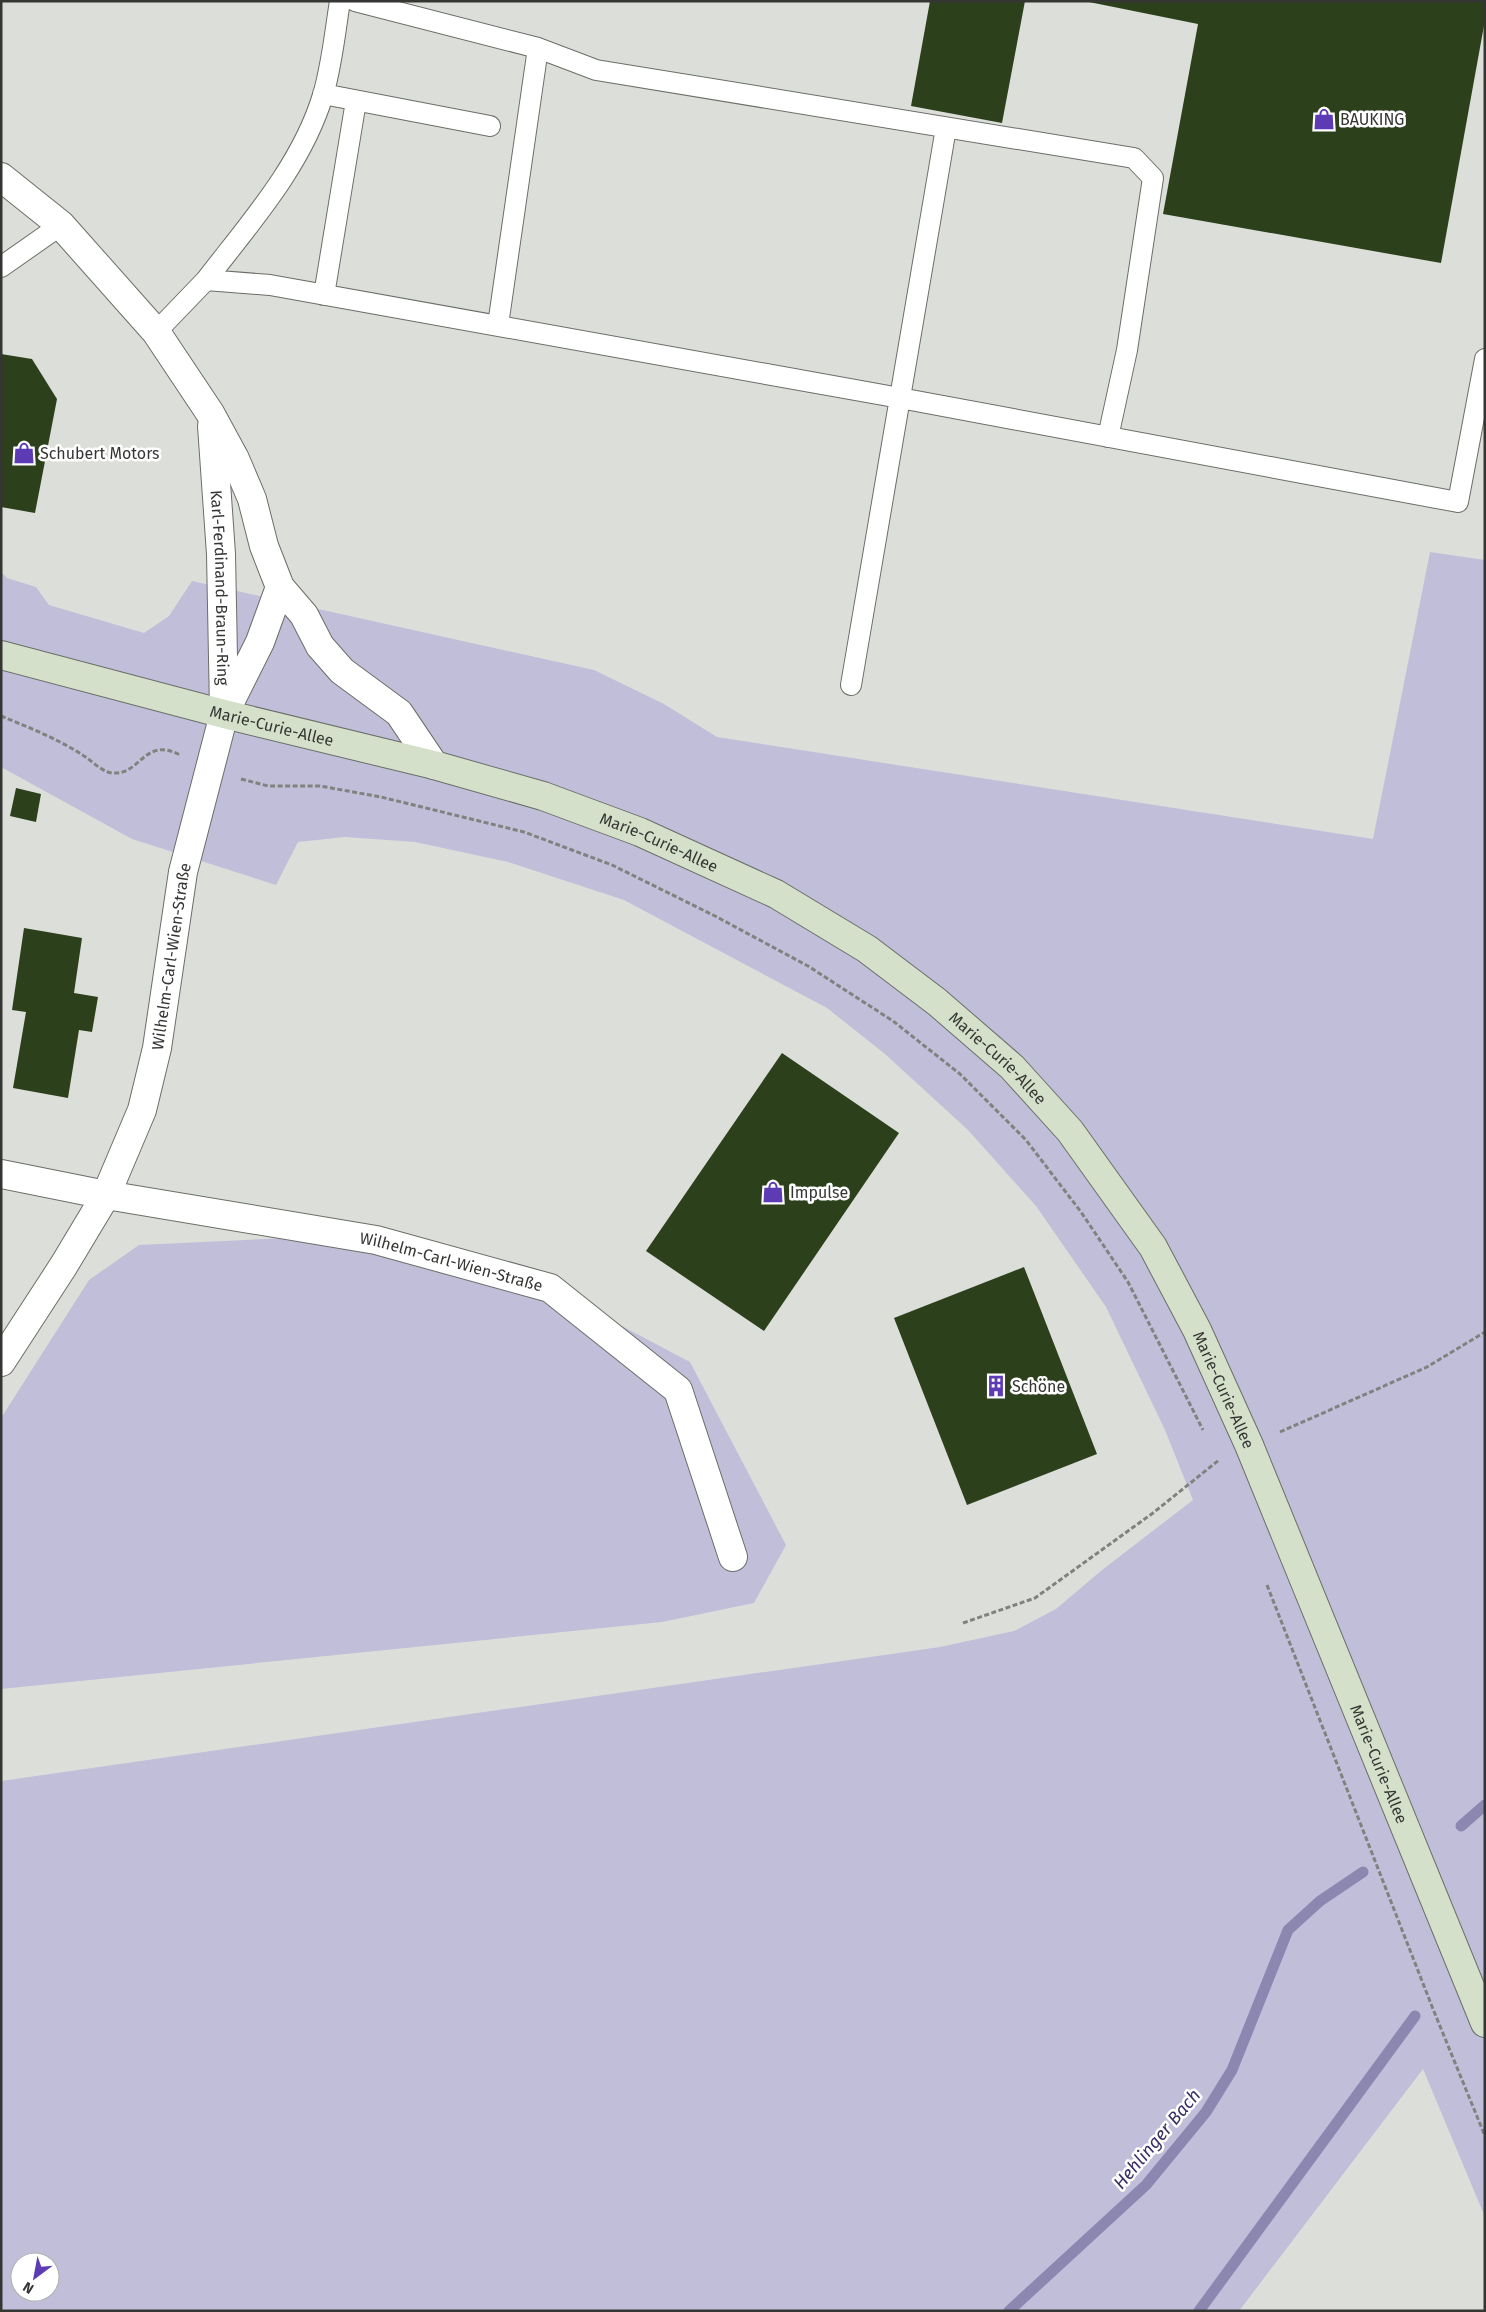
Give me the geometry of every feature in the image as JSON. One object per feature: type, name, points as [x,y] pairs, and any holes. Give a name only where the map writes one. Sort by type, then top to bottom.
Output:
[{"type":"main road","name":"Marie-Curie-Allee","points":[[1,655],[224,714],[434,765],[543,796],[640,832],[776,894],[868,949],[937,1002],[1012,1067],[1070,1131],[1153,1247],[1197,1330],[1249,1445],[1485,2023]]},
{"type":"street","name":"Karl-Ferdinand-Braun-Ring","points":[[1,177],[61,225],[156,332],[210,413],[236,459],[252,499],[264,546],[280,587],[304,615],[320,646],[336,665],[399,713],[434,765]]},
{"type":"street","name":"Karl-Ferdinand-Braun-Ring","points":[[210,413],[221,554],[224,714]]},
{"type":"street","name":"Karl-Ferdinand-Braun-Ring","points":[[224,714],[260,642],[280,587]]},
{"type":"street","name":"Wilhelm-Carl-Wien-Straße","points":[[1,1362],[64,1265],[106,1194],[144,1101],[157,1048],[183,872],[224,714]]},
{"type":"street","points":[[1,1174],[106,1194]]},
{"type":"street","name":"Wilhelm-Carl-Wien-Straße","points":[[106,1194],[376,1240],[550,1288],[678,1390],[733,1557]]},
{"type":"lane","points":[[156,332],[206,280],[290,167],[311,127],[323,94],[340,1]]},
{"type":"lane","points":[[355,1],[538,48],[596,70],[1134,158],[1153,178],[1127,350],[1108,436]]},
{"type":"lane","points":[[498,326],[538,48]]},
{"type":"lane","points":[[323,94],[490,126]]},
{"type":"lane","points":[[324,295],[356,101]]},
{"type":"lane","points":[[852,685],[946,128]]},
{"type":"lane","points":[[1,267],[61,225]]},
{"type":"lane","points":[[206,280],[270,285],[900,398],[1458,502],[1485,359]]},
{"type":"path","points":[[1,716],[82,754],[110,773],[123,773],[152,750],[169,749],[210,771],[268,786],[320,786],[381,797],[524,832],[612,865],[715,916],[808,966],[893,1021],[960,1074],[1019,1134],[1081,1212],[1128,1282],[1205,1435]]},
{"type":"path","points":[[1249,1445],[1427,1367],[1485,1332]]},
{"type":"path","points":[[1214,1452],[1222,1469]]},
{"type":"path","points":[[963,1623],[1035,1598],[1153,1514],[1195,1478]]},
{"type":"path","points":[[1266,1581],[1433,2009],[1485,2136]]},
{"type":"shaded area","points":[[1430,552],[1485,560],[1485,2217],[1423,2069],[1239,2311],[1,2311],[1,1781],[940,1647],[1014,1631],[1056,1609],[1102,1570],[1193,1500],[1165,1430],[1106,1307],[1036,1206],[968,1130],[885,1054],[827,1008],[624,900],[508,862],[415,842],[345,837],[298,842],[276,885],[132,839],[1,767],[1,572],[7,578],[36,587],[49,605],[144,633],[169,616],[192,581],[594,670],[664,704],[717,737],[1373,839]]},
{"type":"shaded area","points":[[307,1237],[550,1288],[690,1362],[786,1545],[754,1603],[662,1622],[1,1689],[1,1418],[89,1280],[139,1245]]},
{"type":"building","points":[[930,1],[1025,1],[1002,123],[911,106]]},
{"type":"building","name":"BAUKING","points":[[1084,1],[1485,1],[1485,20],[1441,263],[1163,214],[1198,24]]},
{"type":"building","name":"Schubert Motors","points":[[1,354],[32,359],[57,399],[35,513],[1,507]]},
{"type":"building","points":[[16,788],[41,794],[36,822],[10,816]]},
{"type":"building","points":[[24,928],[82,938],[74,993],[98,997],[92,1032],[79,1030],[68,1098],[13,1088],[26,1012],[12,1010]]},
{"type":"building","name":"Impulse","points":[[782,1053],[899,1133],[764,1331],[646,1251]]},
{"type":"building","name":"Schöne","points":[[1024,1267],[1097,1454],[967,1505],[894,1318]]},
{"type":"waterway","name":"Hehlinger Bach","points":[[1461,1826],[1485,1805]]},
{"type":"waterway","name":"Hehlinger Bach","points":[[1009,2311],[1146,2185],[1206,2112],[1232,2070],[1288,1930],[1320,1901],[1363,1872]]},
{"type":"waterway","points":[[1199,2311],[1415,2016]]},
{"type":"place","name":"BAUKING","points":[[1324,119]]},
{"type":"place","name":"Schubert Motors","points":[[24,453]]},
{"type":"place","name":"Impulse","points":[[773,1192]]},
{"type":"place","name":"Schöne","points":[[996,1386]]}]
